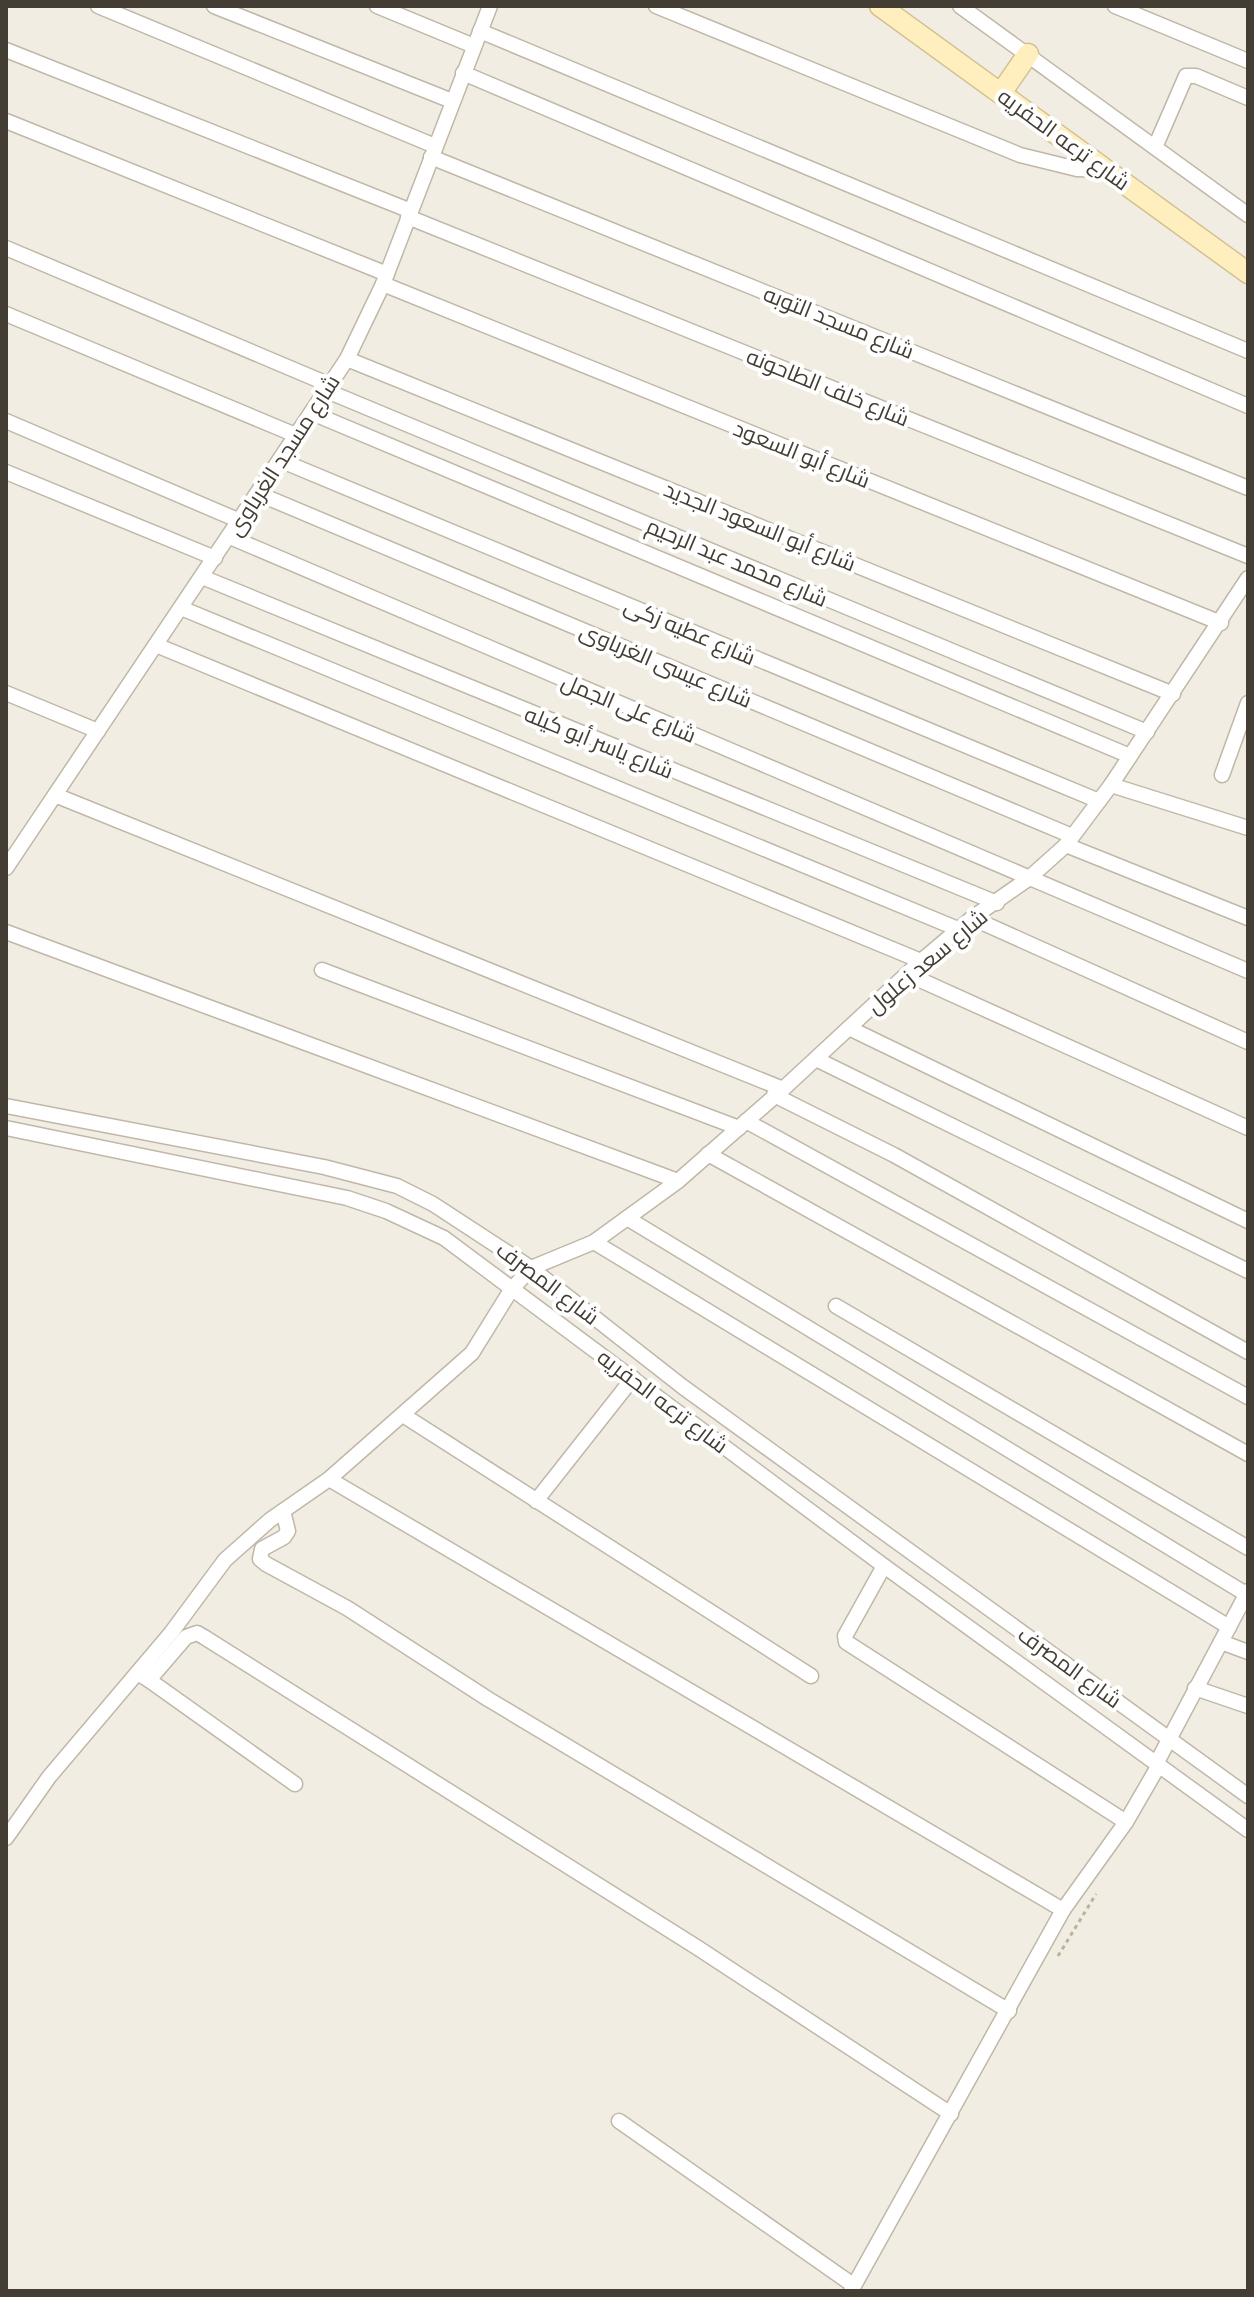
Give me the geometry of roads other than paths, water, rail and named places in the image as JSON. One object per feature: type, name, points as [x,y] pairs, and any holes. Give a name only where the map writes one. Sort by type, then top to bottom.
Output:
[{"type":"street","name":"شارع مسجد التوبه","points":[[98,6],[433,151],[1248,488]]},
{"type":"street","points":[[214,6],[452,101]]},
{"type":"street","points":[[377,6],[474,46]]},
{"type":"street","name":"شارع مسجد الغرباوى","points":[[6,868],[282,461],[347,359],[385,279],[490,6]]},
{"type":"street","points":[[656,6],[1020,155],[1077,169],[1107,170]]},
{"type":"street","name":"شارع ترعه الحفريه","points":[[880,6],[1248,273]]},
{"type":"street","points":[[1115,6],[1248,61]]},
{"type":"street","points":[[964,7],[1248,215]]},
{"type":"street","points":[[480,31],[1248,351]]},
{"type":"street","name":"شارع خلف الطاحونه","points":[[6,50],[1248,556]]},
{"type":"street","points":[[1001,93],[1028,54]]},
{"type":"street","points":[[463,73],[1248,406]]},
{"type":"street","points":[[1156,145],[1186,76],[1196,76],[1248,98]]},
{"type":"street","name":"شارع أبو السعود","points":[[6,121],[1221,623]]},
{"type":"street","name":"شارع محمد عبد الرحيم","points":[[6,248],[328,388],[1147,732]]},
{"type":"street","points":[[6,314],[298,436]]},
{"type":"street","name":"شارع أبو السعود الجديد","points":[[347,359],[1173,694]]},
{"type":"street","points":[[312,413],[1130,756]]},
{"type":"street","points":[[6,421],[240,521]]},
{"type":"street","name":"شارع عطيه زكى","points":[[282,461],[1099,801]]},
{"type":"street","points":[[6,472],[215,558]]},
{"type":"street","name":"شارع عيسى الغرباوى","points":[[259,494],[1248,918]]},
{"type":"street","name":"شارع على الجمل","points":[[230,537],[1248,971]]},
{"type":"street","name":"شارع ياسر أبو كيله","points":[[202,577],[997,903]]},
{"type":"street","name":"شارع سعد زعلول","points":[[531,1268],[594,1242],[678,1181],[921,961],[972,918],[1028,879],[1069,840],[1111,785],[1221,623],[1244,595],[1248,578]]},
{"type":"street","points":[[181,608],[958,929]]},
{"type":"street","points":[[156,645],[921,961]]},
{"type":"street","points":[[6,693],[98,731]]},
{"type":"street","points":[[1222,775],[1248,703]]},
{"type":"street","points":[[1111,785],[1248,828]]},
{"type":"street","points":[[55,795],[779,1092],[1248,1352]]},
{"type":"street","points":[[972,918],[1248,1042]]},
{"type":"street","points":[[6,932],[678,1181]]},
{"type":"street","points":[[322,970],[742,1125],[1248,1397]]},
{"type":"street","points":[[907,974],[1248,1128]]},
{"type":"street","points":[[849,1028],[1248,1221]]},
{"type":"street","points":[[816,1059],[1248,1271]]},
{"type":"street","name":"شارع المصرف","points":[[6,1106],[365,1176],[433,1204],[531,1268],[683,1387],[1248,1796]]},
{"type":"street","name":"شارع ترعه الحفريه","points":[[6,1128],[347,1198],[386,1211],[444,1238],[884,1566],[1248,1830]]},
{"type":"street","points":[[708,1154],[1248,1454]]},
{"type":"street","points":[[619,2121],[852,2288],[1063,1910],[1126,1822],[1229,1627],[1242,1615],[1247,1592],[627,1218]]},
{"type":"street","points":[[594,1242],[1229,1627]]},
{"type":"street","points":[[143,1677],[225,1560],[283,1511],[329,1479],[472,1353],[511,1290],[531,1268]]},
{"type":"street","points":[[836,1306],[1248,1548]]},
{"type":"street","points":[[536,1501],[633,1378]]},
{"type":"street","points":[[403,1415],[811,1676]]},
{"type":"street","points":[[329,1479],[1063,1910]]},
{"type":"street","points":[[283,1511],[288,1531],[284,1537],[262,1549],[260,1559],[266,1564],[347,1608],[488,1699],[1009,2011]]},
{"type":"street","points":[[884,1566],[845,1636],[846,1642],[1126,1822]]},
{"type":"street","points":[[6,1838],[49,1777],[143,1677],[186,1637],[197,1633],[698,1948],[951,2114]]},
{"type":"street","points":[[1221,1642],[1248,1652]]},
{"type":"street","points":[[143,1677],[295,1784]]},
{"type":"street","points":[[1195,1688],[1248,1706]]}]
